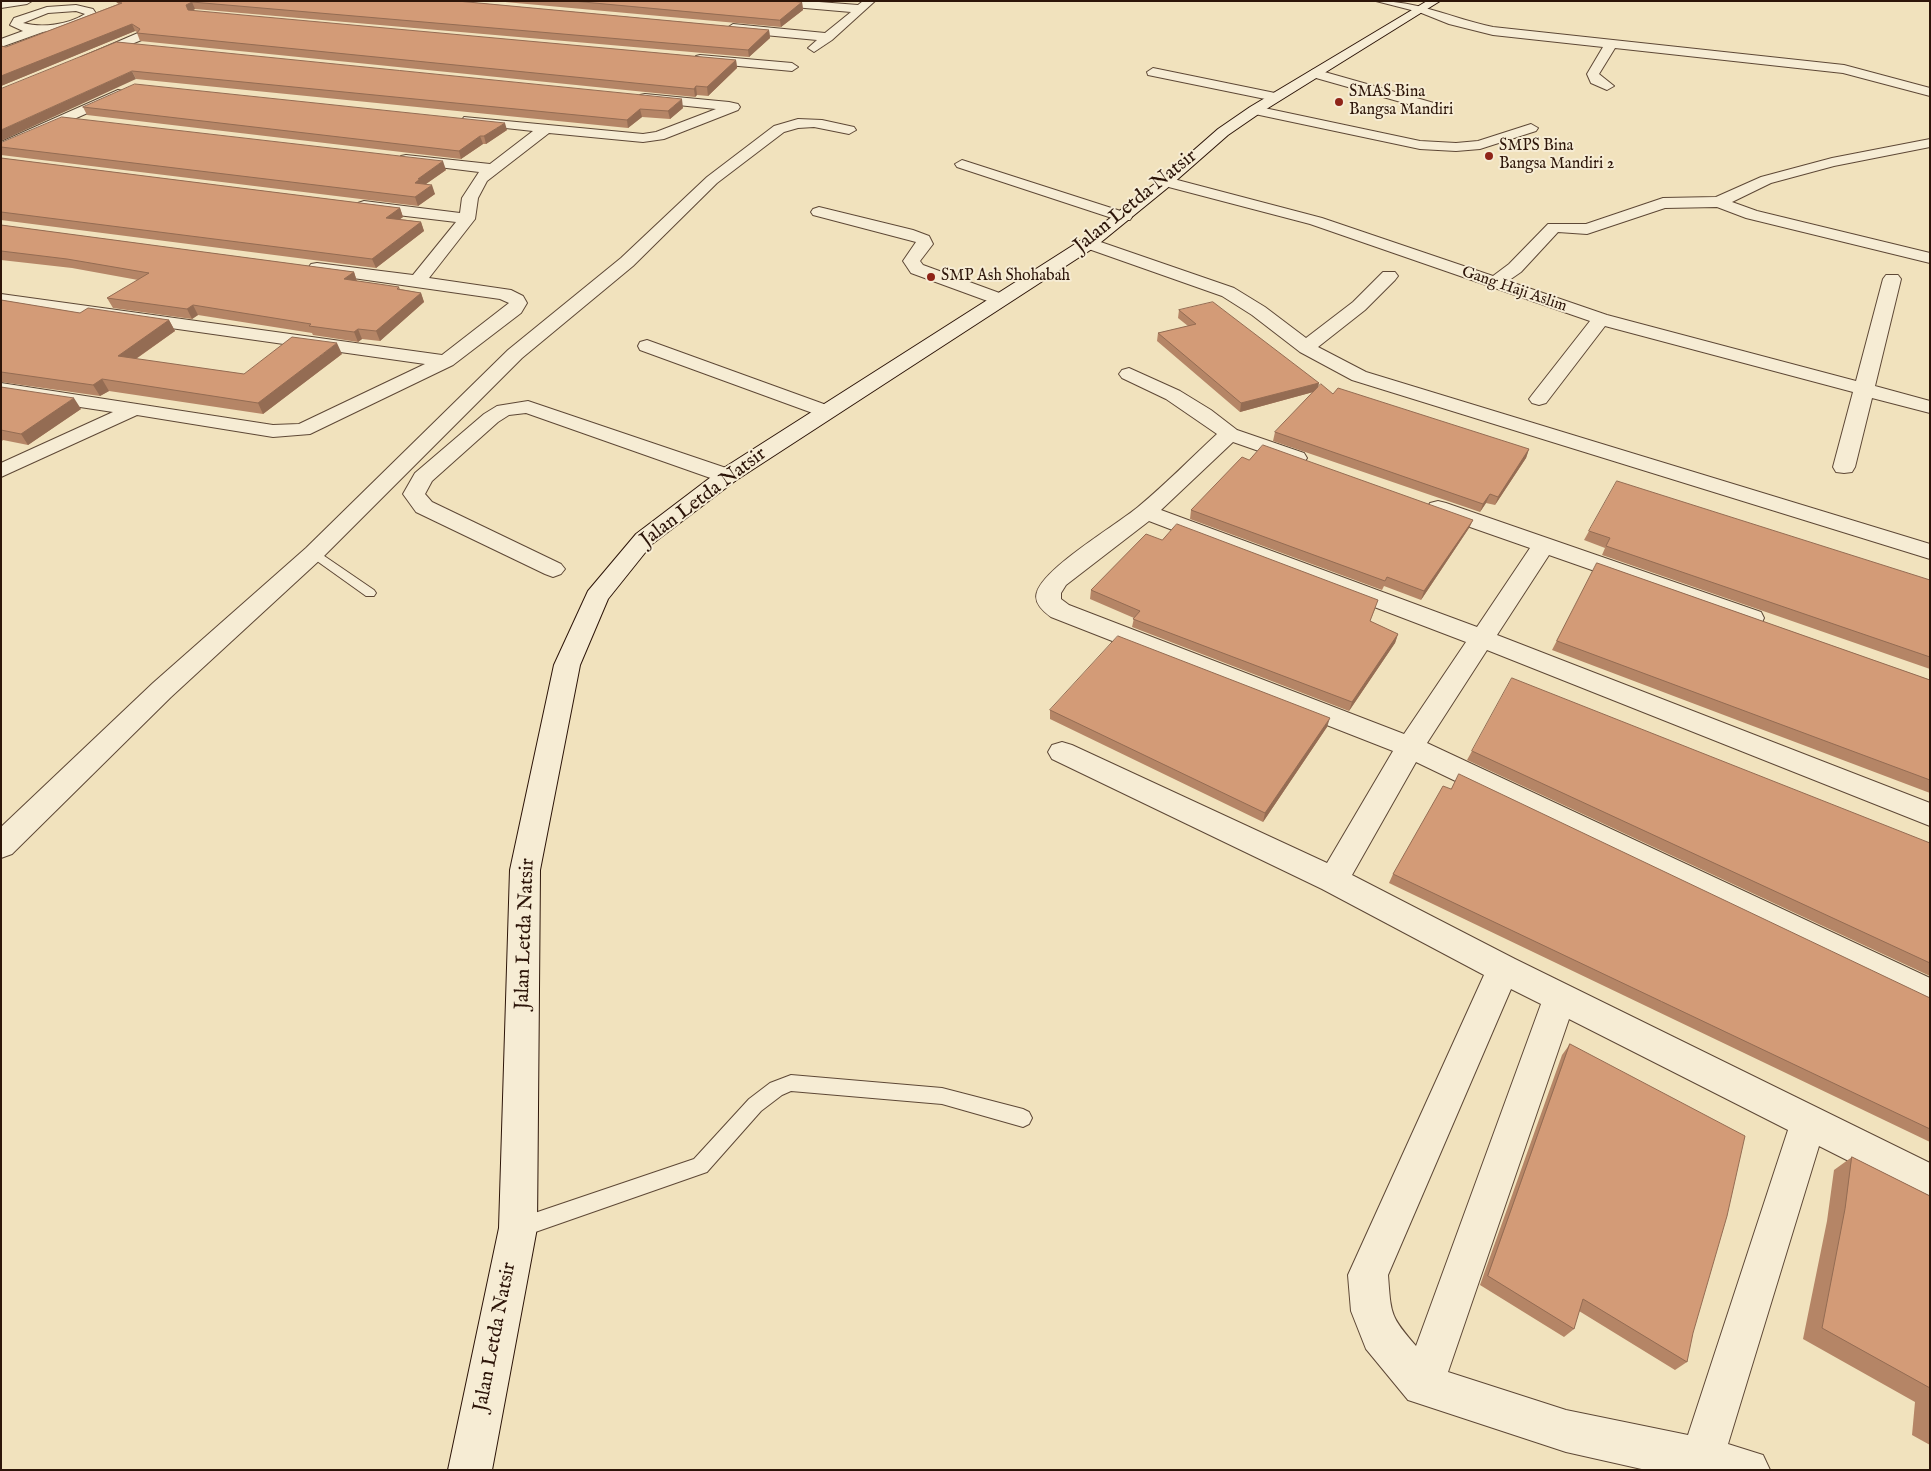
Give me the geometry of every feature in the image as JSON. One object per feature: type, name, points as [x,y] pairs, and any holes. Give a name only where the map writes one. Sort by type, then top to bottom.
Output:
[{"type":"street","points":[[1,6],[27,1]]},
{"type":"street","points":[[759,1],[866,5]]},
{"type":"street","points":[[1381,1],[1429,5],[1468,26],[1611,44],[1844,69],[1930,92]]},
{"type":"street","points":[[777,77],[866,5]]},
{"type":"street","name":"Jalan Letda Natsir","points":[[470,1470],[518,1228],[525,870],[567,665],[597,597],[644,539],[727,476],[1089,242],[1124,217],[1223,132],[1314,73],[1429,5]]},
{"type":"street","points":[[1,6],[47,10],[93,6],[91,15],[81,21],[42,28],[1,43]]},
{"type":"street","points":[[1,36],[47,10]]},
{"type":"street","points":[[1,16],[42,28]]},
{"type":"street","points":[[719,27],[828,37]]},
{"type":"street","points":[[74,63],[145,34]]},
{"type":"street","points":[[119,44],[148,47]]},
{"type":"street","points":[[1607,86],[1596,80],[1593,74],[1611,44]]},
{"type":"street","points":[[692,58],[799,61]]},
{"type":"street","points":[[1844,69],[1860,58]]},
{"type":"street","points":[[1153,72],[1420,145],[1456,147],[1480,145],[1531,128]]},
{"type":"street","points":[[1314,73],[1429,106]]},
{"type":"street","points":[[1,148],[66,119],[128,86],[113,82]]},
{"type":"street","points":[[458,119],[642,138],[659,136],[733,107],[634,96]]},
{"type":"street","points":[[66,119],[96,122]]},
{"type":"street","points":[[1,846],[162,690],[314,553],[477,393],[498,369],[599,287],[712,180],[779,129],[799,122],[815,123],[849,130]]},
{"type":"street","points":[[417,281],[467,219],[470,198],[481,178],[546,128]]},
{"type":"street","points":[[1719,202],[1766,180],[1832,162],[1926,146]]},
{"type":"street","points":[[393,157],[492,169]]},
{"type":"street","points":[[962,164],[1124,217]]},
{"type":"street","name":"Gang Haji Aslim","points":[[1166,182],[1316,221],[1601,320],[1930,407]]},
{"type":"street","points":[[1494,283],[1515,268],[1554,227],[1587,230],[1663,203],[1719,202],[1745,213],[1930,258]]},
{"type":"street","points":[[348,204],[467,219]]},
{"type":"street","points":[[819,212],[907,232],[923,239],[925,244],[911,261],[917,269],[999,299]]},
{"type":"street","points":[[1089,242],[1228,292],[1246,301],[1327,361],[1359,376],[1930,552]]},
{"type":"street","points":[[1,389],[135,408],[273,431],[303,430],[446,361],[515,309],[518,303],[505,294],[298,266]]},
{"type":"street","points":[[1306,347],[1359,306],[1389,276]]},
{"type":"street","points":[[1844,467],[1892,279]]},
{"type":"street","points":[[1,299],[446,361]]},
{"type":"street","points":[[1539,399],[1601,320]]},
{"type":"street","points":[[646,346],[825,412]]},
{"type":"street","points":[[1129,374],[1173,395],[1204,414],[1230,434],[1319,466]]},
{"type":"street","points":[[553,569],[424,507],[414,494],[423,478],[491,418],[504,410],[528,407],[727,476]]},
{"type":"street","points":[[1,471],[135,408]]},
{"type":"street","points":[[1230,434],[1146,512],[1057,580],[1048,591],[1049,604],[1060,611],[1410,747],[1930,994]]},
{"type":"street","points":[[1418,501],[1769,624]]},
{"type":"street","points":[[1146,512],[1483,639],[1930,815]]},
{"type":"street","points":[[1333,880],[1410,747],[1544,545]]},
{"type":"street","points":[[1062,752],[1333,880],[1560,998],[1930,1183]]},
{"type":"street","points":[[1503,969],[1368,1275],[1371,1312],[1380,1334],[1423,1385],[1566,1430],[1748,1470]]},
{"type":"street","points":[[1423,1385],[1560,998]]},
{"type":"street","points":[[1702,1459],[1808,1123]]},
{"type":"lane","points":[[314,553],[370,593]]},
{"type":"lane","points":[[518,1228],[700,1166],[755,1105],[776,1089],[791,1083],[942,1096],[1023,1118]]},
{"type":"building","points":[[457,1],[769,30],[748,50],[192,2],[186,5],[188,10],[736,60],[707,87],[696,86],[694,89],[137,33],[140,29],[132,24],[1,76],[1,46],[6,47],[122,3],[117,2]]},
{"type":"building","points":[[573,1],[789,1],[802,2],[780,20]]},
{"type":"building","points":[[117,42],[682,99],[668,111],[640,109],[627,120],[132,71],[1,130],[1,89]]},
{"type":"building","points":[[135,84],[505,123],[484,136],[480,136],[459,151],[83,107]]},
{"type":"building","points":[[62,117],[443,161],[418,179],[420,179],[415,183],[432,185],[415,197],[1,147],[1,143]]},
{"type":"building","points":[[1,158],[400,208],[386,218],[421,222],[372,259],[1,212]]},
{"type":"building","points":[[1,225],[354,272],[344,279],[399,287],[397,289],[421,293],[376,331],[358,329],[354,332],[309,326],[311,324],[193,305],[187,309],[107,298],[149,273],[67,259],[1,251]]},
{"type":"building","points":[[1,300],[80,313],[88,308],[169,320],[118,356],[244,374],[292,337],[337,343],[258,403],[102,379],[93,385],[1,372]]},
{"type":"building","points":[[1213,302],[1319,383],[1241,403],[1158,333],[1196,324],[1179,310]]},
{"type":"building","points":[[1321,384],[1333,394],[1338,388],[1529,449],[1498,497],[1490,494],[1483,504],[1275,432]]},
{"type":"building","points":[[1,387],[74,398],[21,434],[1,430]]},
{"type":"building","points":[[1263,445],[1473,520],[1424,591],[1387,577],[1385,581],[1191,510],[1242,457],[1249,460]]},
{"type":"building","points":[[1617,481],[1930,580],[1930,657],[1606,546],[1610,538],[1589,531]]},
{"type":"building","points":[[1177,524],[1378,600],[1370,621],[1398,634],[1352,702],[1133,619],[1140,611],[1091,590],[1146,534],[1162,540]]},
{"type":"building","points":[[1597,563],[1930,680],[1930,780],[1557,641]]},
{"type":"building","points":[[1118,636],[1330,718],[1265,813],[1050,710]]},
{"type":"building","points":[[1512,678],[1930,843],[1930,963],[1472,751]]},
{"type":"building","points":[[1459,774],[1930,998],[1930,1129],[1393,874],[1443,786],[1451,789]]},
{"type":"building","points":[[1570,1044],[1745,1136],[1727,1216],[1693,1333],[1687,1362],[1583,1299],[1574,1329],[1488,1276]]},
{"type":"building","points":[[1852,1157],[1930,1196],[1930,1388],[1822,1328],[1845,1209]]},
{"type":"place","name":"SMAS Bina Bangsa Mandiri","points":[[1339,102]]},
{"type":"place","name":"SMPS Bina Bangsa Mandiri 2","points":[[1489,156]]},
{"type":"place","name":"SMP Ash Shohabah","points":[[931,277]]}]
